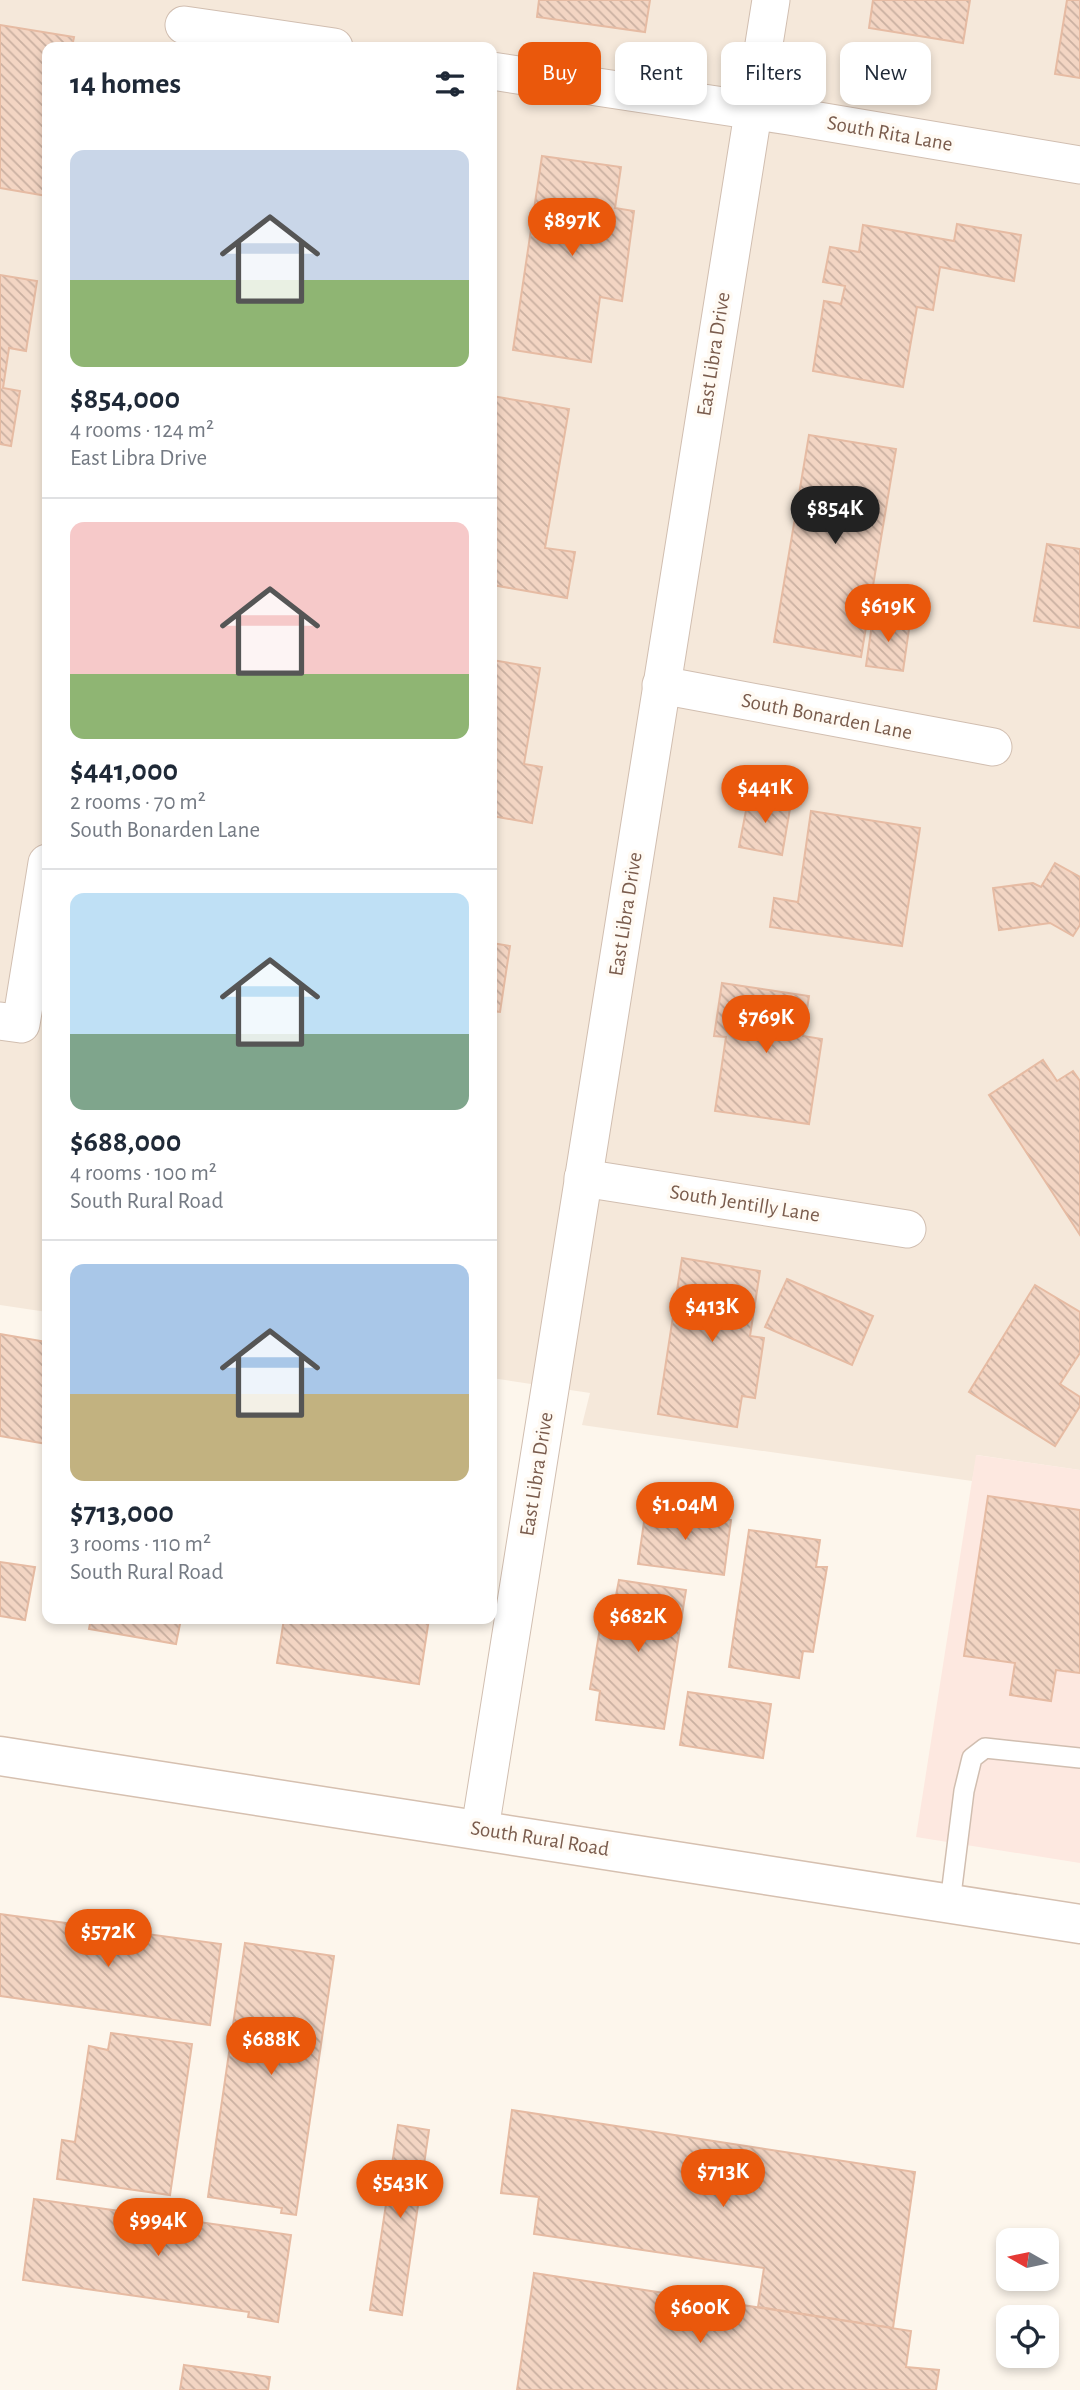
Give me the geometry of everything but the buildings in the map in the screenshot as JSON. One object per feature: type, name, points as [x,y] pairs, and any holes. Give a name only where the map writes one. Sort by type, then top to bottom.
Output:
[{"type":"main road","name":"South Rural Road","points":[[0,1756],[1080,1924]]},
{"type":"street","name":"East Libra Drive","points":[[480,1829],[771,0]]},
{"type":"street","points":[[184,24],[301,42]]},
{"type":"street","name":"South Rita Lane","points":[[497,72],[752,110],[1080,165]]},
{"type":"street","name":"South Bonarden Lane","points":[[661,685],[993,747]]},
{"type":"street","points":[[0,1021],[21,1024],[42,894]]},
{"type":"street","name":"South Jentilly Lane","points":[[583,1178],[907,1229]]},
{"type":"lane","points":[[950,1903],[964,1791],[972,1759],[985,1748],[1080,1758]]},
{"type":"shaded area","points":[[0,0],[1080,0],[1080,1470],[977,1455],[972,1481],[582,1425],[590,1393],[497,1379],[497,42],[42,42],[42,1311],[0,1305]]},
{"type":"shaded area","points":[[976,1455],[1080,1470],[1080,1863],[916,1837]]}]
